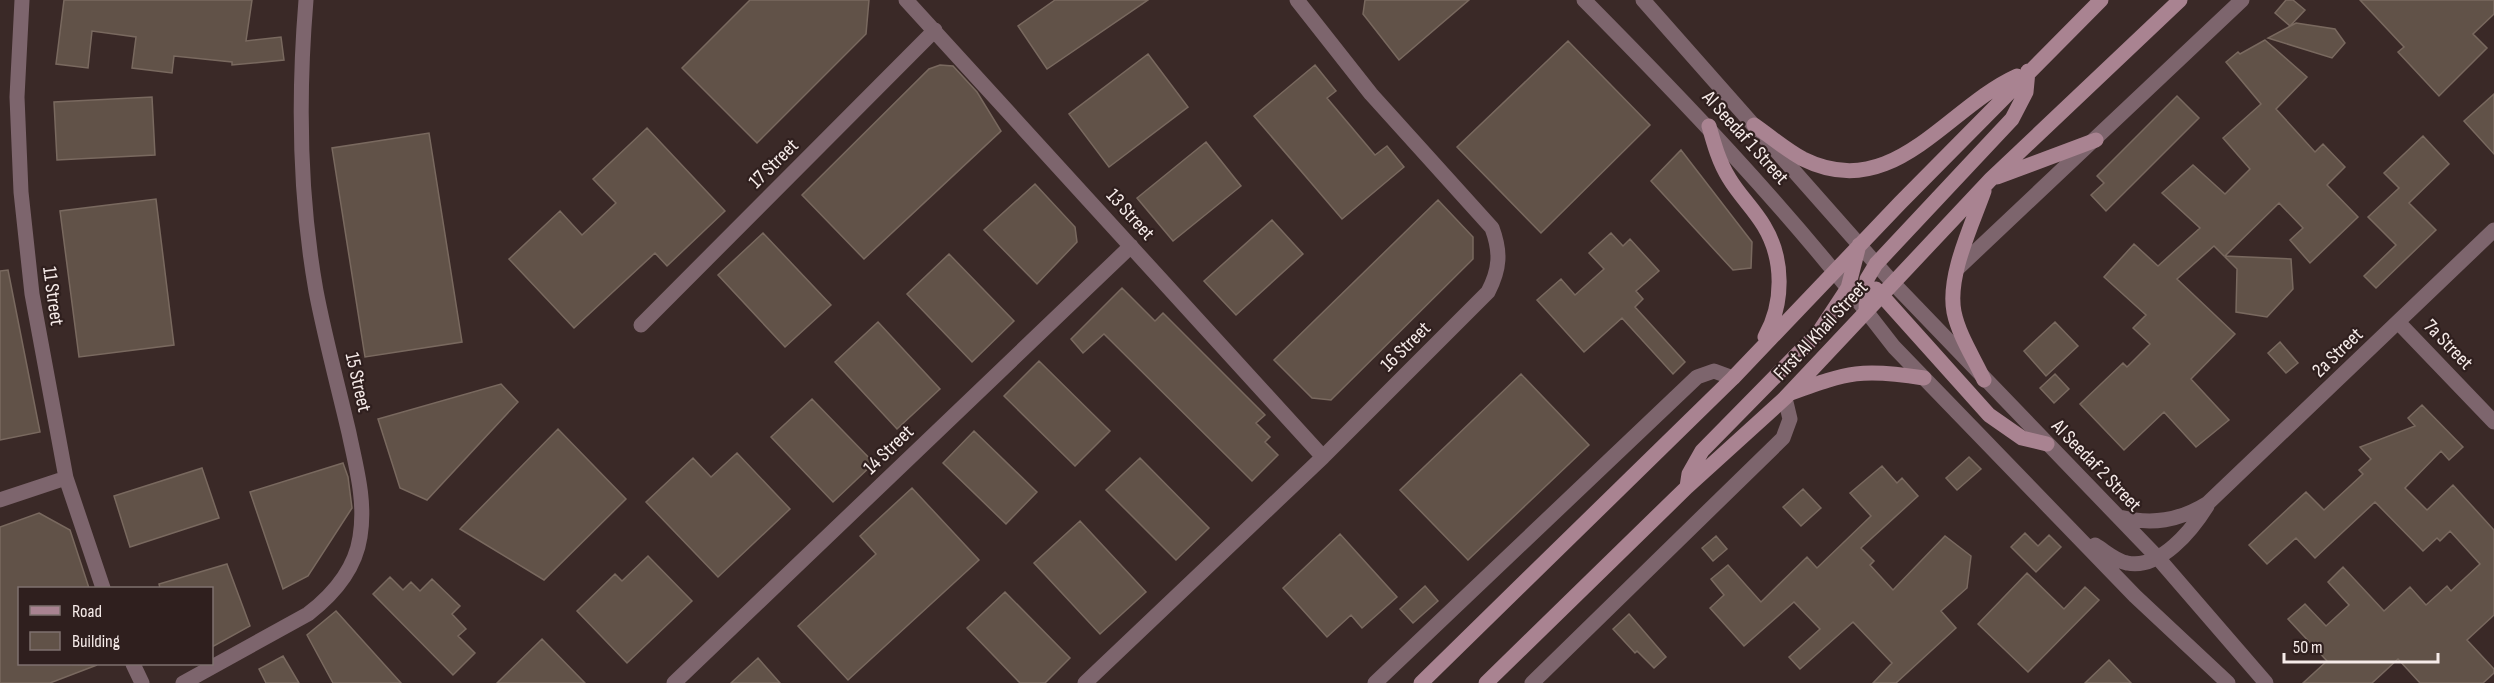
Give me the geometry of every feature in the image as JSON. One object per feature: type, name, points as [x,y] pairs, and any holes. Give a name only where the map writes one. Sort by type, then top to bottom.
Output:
[{"type":"main road","name":"First Al Khail Street","points":[[1421,683],[1733,378],[1759,348],[2028,71],[2101,0]]},
{"type":"main road","name":"First Al Khail Street","points":[[1486,683],[1687,487],[1786,396],[1989,182],[2180,0]]},
{"type":"main road","points":[[1754,125],[1797,155],[1817,165],[1847,170],[1878,167],[1908,154],[1993,89],[2028,71]]},
{"type":"main road","points":[[1866,311],[1867,279],[1876,264],[2012,119],[2026,92],[2028,71]]},
{"type":"main road","points":[[1709,126],[1722,166],[1763,224],[1775,251],[1779,282],[1778,300],[1774,316],[1759,348]]},
{"type":"main road","points":[[1984,380],[1958,327],[1954,311],[1953,287],[1989,182],[2096,140]]},
{"type":"main road","points":[[1687,487],[1689,474],[1702,451],[1819,332],[1848,288],[1859,245]]},
{"type":"main road","points":[[1835,270],[1854,271],[1867,279],[1989,415],[2022,438],[2047,444]]},
{"type":"main road","points":[[1786,396],[1857,372],[1880,371],[1924,378]]},
{"type":"street","name":"11 Street","points":[[22,0],[17,97],[26,243],[40,345],[66,478],[103,587]]},
{"type":"street","name":"15 Street","points":[[183,683],[308,614],[323,602],[347,572],[360,537],[361,495],[316,292],[303,190],[300,87],[306,0]]},
{"type":"street","name":"13 Street","points":[[906,0],[1323,457]]},
{"type":"street","name":"16 Street","points":[[1085,683],[1323,457],[1488,292],[1496,277],[1499,260],[1498,244],[1492,228],[1482,214],[1371,94],[1297,0]]},
{"type":"street","name":"Al Seedaf 1 Street","points":[[1584,0],[1709,126],[1835,270],[1866,311]]},
{"type":"street","name":"Al Seedaf 1 Street","points":[[1643,0],[1893,283]]},
{"type":"street","points":[[1958,268],[2242,0]]},
{"type":"street","name":"17 Street","points":[[641,325],[935,30]]},
{"type":"street","name":"2a Street","points":[[2158,558],[2191,528],[2208,503],[2494,230]]},
{"type":"street","name":"14 Street","points":[[674,683],[1131,246]]},
{"type":"street","name":"Al Seedaf 2 Street","points":[[1893,283],[1984,380],[2119,516],[2266,683]]},
{"type":"street","points":[[1866,311],[1894,347],[2135,596],[2228,683]]},
{"type":"street","name":"7a Street","points":[[2398,322],[2494,422]]},
{"type":"street","points":[[1375,683],[1697,377],[1714,371],[1733,378]]},
{"type":"street","points":[[1532,683],[1783,438],[1790,419],[1786,396]]},
{"type":"street","points":[[0,500],[66,478]]},
{"type":"street","name":"2a Street","points":[[2119,516],[2134,520],[2165,521],[2180,518],[2208,503]]},
{"type":"street","points":[[2074,531],[2125,563],[2140,564],[2158,558]]},
{"type":"street","points":[[134,665],[142,683]]},
{"type":"building","points":[[64,0],[252,0],[246,41],[281,37],[284,60],[232,65],[232,62],[174,56],[172,73],[132,68],[136,37],[92,31],[88,68],[56,64]]},
{"type":"building","points":[[750,0],[869,0],[866,34],[757,143],[682,68]]},
{"type":"building","points":[[1055,0],[1148,0],[1047,69],[1018,26]]},
{"type":"building","points":[[1365,0],[1469,0],[1399,60],[1363,14]]},
{"type":"building","points":[[2286,0],[2293,0],[2305,10],[2290,26],[2275,13]]},
{"type":"building","points":[[2360,0],[2494,0],[2494,14],[2473,34],[2487,48],[2439,96],[2398,52],[2404,47]]},
{"type":"building","points":[[2296,23],[2335,29],[2345,43],[2332,58],[2268,38]]},
{"type":"building","points":[[2265,40],[2307,77],[2276,109],[2315,152],[2323,144],[2345,167],[2327,185],[2358,217],[2310,263],[2290,240],[2303,228],[2279,203],[2225,256],[2291,259],[2293,289],[2267,317],[2236,312],[2237,269],[2214,246],[2177,279],[2235,334],[2191,379],[2229,420],[2196,447],[2164,412],[2124,450],[2080,404],[2123,363],[2127,367],[2150,344],[2133,328],[2146,315],[2104,277],[2134,244],[2158,266],[2200,228],[2162,193],[2193,165],[2225,194],[2250,169],[2223,138],[2261,104],[2226,62],[2238,52],[2240,54]]},
{"type":"building","points":[[1568,41],[1650,125],[1541,233],[1457,147]]},
{"type":"building","points":[[1148,54],[1188,107],[1109,167],[1069,114]]},
{"type":"building","points":[[940,65],[953,66],[977,92],[1001,131],[864,259],[802,195],[929,69]]},
{"type":"building","points":[[1315,65],[1336,91],[1327,98],[1375,155],[1387,146],[1404,167],[1342,219],[1254,116]]},
{"type":"building","points":[[2494,94],[2494,154],[2464,121]]},
{"type":"building","points":[[2177,96],[2199,118],[2106,211],[2091,195],[2104,183],[2097,176]]},
{"type":"building","points":[[152,97],[155,155],[57,160],[54,102]]},
{"type":"building","points":[[647,128],[725,211],[667,266],[655,253],[574,328],[509,259],[560,211],[582,235],[616,203],[593,179]]},
{"type":"building","points":[[429,133],[462,342],[365,357],[332,148]]},
{"type":"building","points":[[2423,136],[2449,164],[2409,203],[2436,230],[2376,288],[2364,276],[2396,245],[2368,217],[2399,188],[2384,173]]},
{"type":"building","points":[[1206,142],[1241,186],[1173,241],[1137,198]]},
{"type":"building","points":[[1681,150],[1752,242],[1751,268],[1733,270],[1651,181]]},
{"type":"building","points":[[1035,184],[1075,227],[1077,242],[1037,284],[984,230]]},
{"type":"building","points":[[156,199],[174,345],[79,357],[60,211]]},
{"type":"building","points":[[1438,200],[1473,237],[1473,259],[1331,400],[1312,398],[1274,360]]},
{"type":"building","points":[[1272,220],[1303,254],[1236,315],[1204,281]]},
{"type":"building","points":[[763,233],[831,305],[785,347],[718,275]]},
{"type":"building","points":[[1611,233],[1623,246],[1630,239],[1659,271],[1636,291],[1643,299],[1635,307],[1685,362],[1673,374],[1622,318],[1584,352],[1537,300],[1561,279],[1575,295],[1604,269],[1589,253]]},
{"type":"building","points":[[949,254],[1014,321],[972,362],[907,294]]},
{"type":"building","points":[[8,270],[40,432],[0,440],[0,271]]},
{"type":"building","points":[[1122,288],[1155,321],[1163,313],[1265,415],[1256,423],[1270,437],[1265,442],[1278,455],[1252,481],[1104,334],[1083,353],[1071,339]]},
{"type":"building","points":[[878,322],[940,389],[897,429],[835,362]]},
{"type":"building","points":[[2055,322],[2078,346],[2046,376],[2024,351]]},
{"type":"building","points":[[2280,342],[2298,363],[2286,373],[2268,353]]},
{"type":"building","points":[[1039,361],[1110,431],[1075,466],[1004,396]]},
{"type":"building","points":[[1521,374],[1589,445],[1468,560],[1400,490]]},
{"type":"building","points":[[2055,374],[2069,389],[2054,403],[2040,388]]},
{"type":"building","points":[[501,384],[518,402],[427,500],[400,488],[378,419]]},
{"type":"building","points":[[812,399],[874,463],[833,502],[771,437]]},
{"type":"building","points":[[2422,405],[2463,447],[2449,460],[2441,451],[2405,488],[2427,510],[2453,485],[2494,530],[2494,615],[2467,640],[2494,669],[2494,673],[2483,683],[2420,683],[2398,659],[2372,683],[2303,683],[2327,661],[2288,619],[2305,604],[2326,626],[2349,605],[2328,582],[2343,567],[2384,611],[2410,587],[2426,605],[2447,586],[2451,591],[2480,564],[2450,531],[2440,541],[2437,538],[2423,551],[2375,502],[2315,558],[2296,538],[2267,564],[2249,545],[2306,492],[2324,510],[2363,474],[2359,470],[2371,459],[2360,447],[2415,426],[2408,418]]},
{"type":"building","points":[[558,429],[626,499],[544,580],[460,529]]},
{"type":"building","points":[[974,431],[1037,492],[1006,524],[943,463]]},
{"type":"building","points":[[737,453],[790,509],[718,577],[646,502],[693,458],[711,477]]},
{"type":"building","points":[[1969,457],[1981,469],[1957,490],[1946,478]]},
{"type":"building","points":[[1140,458],[1209,528],[1176,560],[1106,490]]},
{"type":"building","points":[[343,463],[348,477],[352,508],[308,576],[283,589],[250,492]]},
{"type":"building","points":[[1882,466],[1897,483],[1902,478],[1918,496],[1861,548],[1874,561],[1870,565],[1893,590],[1945,536],[1971,556],[1967,588],[1941,611],[1956,628],[1896,683],[1873,683],[1892,663],[1853,622],[1800,669],[1789,657],[1820,629],[1794,602],[1744,646],[1710,608],[1724,595],[1711,579],[1728,565],[1761,602],[1807,557],[1817,568],[1871,516],[1850,493]]},
{"type":"building","points":[[202,468],[219,518],[130,547],[114,496]]},
{"type":"building","points":[[912,488],[979,560],[848,680],[798,626],[876,554],[860,536]]},
{"type":"building","points":[[1803,489],[1821,508],[1801,526],[1783,507]]},
{"type":"building","points":[[39,513],[70,530],[89,587],[18,587],[18,665],[97,665],[50,683],[0,683],[0,527]]},
{"type":"building","points":[[1080,521],[1146,592],[1100,634],[1034,563]]},
{"type":"building","points":[[2025,533],[2038,546],[2049,535],[2061,547],[2036,572],[2011,547]]},
{"type":"building","points":[[1340,534],[1397,597],[1362,628],[1351,615],[1327,637],[1283,588]]},
{"type":"building","points":[[1716,536],[1727,549],[1713,561],[1702,548]]},
{"type":"building","points":[[648,556],[692,601],[627,663],[577,611],[615,574],[622,581]]},
{"type":"building","points":[[227,564],[250,626],[213,646],[213,587],[160,587],[159,584]]},
{"type":"building","points":[[2027,573],[2064,609],[2085,587],[2099,600],[2028,672],[1978,624]]},
{"type":"building","points":[[390,577],[403,590],[411,582],[420,591],[432,579],[460,606],[452,614],[466,629],[458,636],[475,653],[453,675],[373,594]]},
{"type":"building","points":[[1425,586],[1438,601],[1413,623],[1400,609]]},
{"type":"building","points":[[1005,592],[1070,658],[1045,683],[1020,683],[967,628]]},
{"type":"building","points":[[336,611],[401,683],[333,683],[307,635]]},
{"type":"building","points":[[1629,614],[1666,657],[1654,668],[1637,651],[1635,653],[1613,629]]},
{"type":"building","points":[[542,639],[585,683],[497,683]]},
{"type":"building","points":[[283,656],[299,683],[266,683],[259,669]]},
{"type":"building","points":[[758,658],[780,683],[731,683]]},
{"type":"building","points":[[2109,660],[2131,683],[2085,683]]}]
